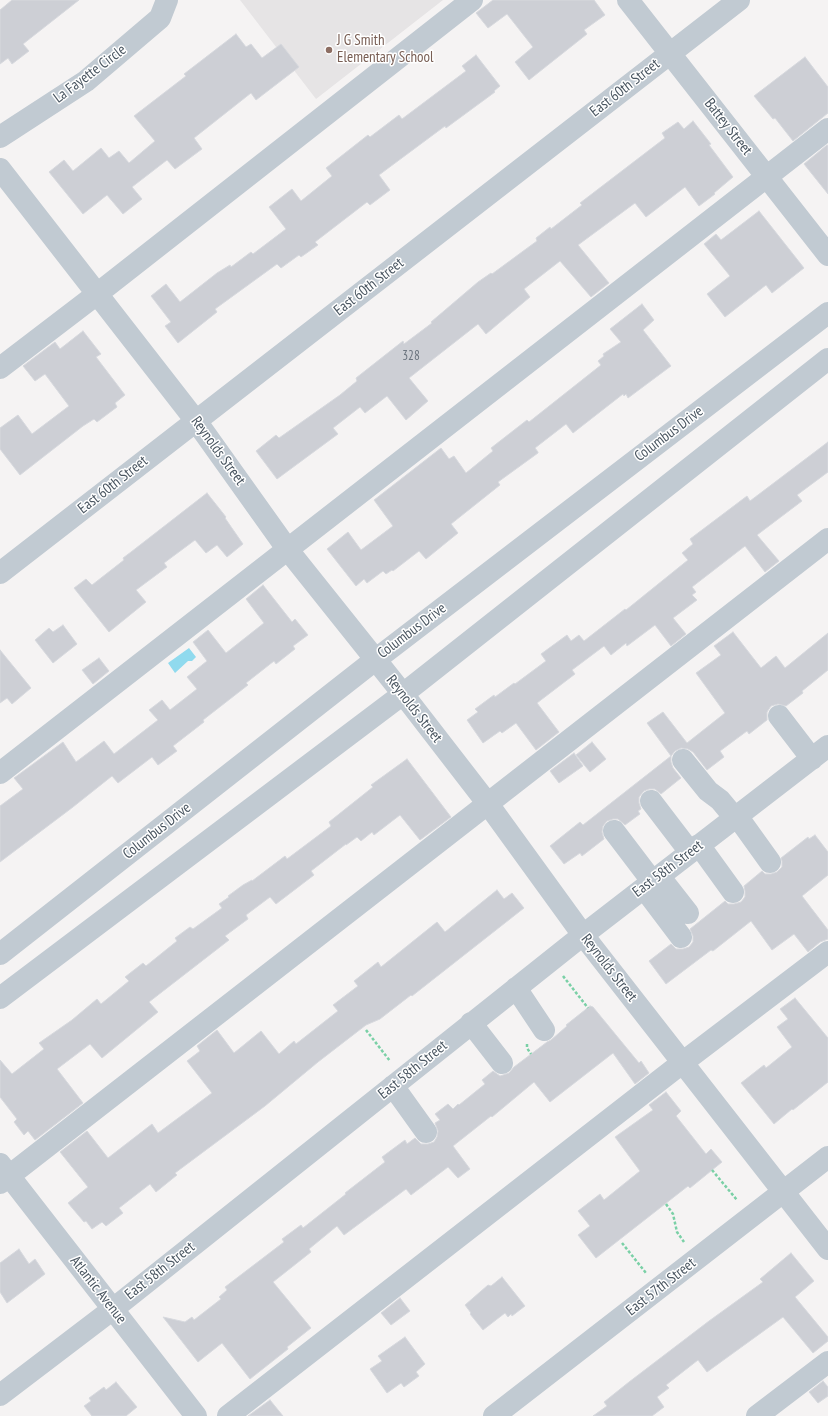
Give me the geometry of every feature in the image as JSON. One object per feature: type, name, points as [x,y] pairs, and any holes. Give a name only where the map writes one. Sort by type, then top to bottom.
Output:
[{"type":"street","name":"La Fayette Circle","points":[[0,137],[86,81],[160,18],[167,0]]},
{"type":"street","points":[[0,368],[97,294],[472,0]]},
{"type":"street","name":"Battey Street","points":[[628,0],[828,255]]},
{"type":"street","name":"East 60th Street","points":[[0,573],[739,0]]},
{"type":"street","points":[[0,773],[828,129]]},
{"type":"street","name":"Reynolds Street","points":[[0,169],[196,421],[288,550],[403,694],[488,804],[583,935],[828,1249]]},
{"type":"street","name":"Columbus Drive","points":[[0,954],[375,660],[828,313]]},
{"type":"street","points":[[0,998],[403,694],[828,358]]},
{"type":"street","points":[[3,1174],[488,804],[828,539]]},
{"type":"street","points":[[779,716],[820,752]]},
{"type":"street","name":"East 58th Street","points":[[0,1395],[113,1309],[550,960],[820,752]]},
{"type":"street","points":[[684,760],[708,791],[720,800],[736,817],[770,862]]},
{"type":"street","points":[[651,801],[733,892]]},
{"type":"street","points":[[614,831],[652,882],[681,937]]},
{"type":"street","points":[[652,882],[688,914]]},
{"type":"street","points":[[228,1416],[682,1063],[828,952]]},
{"type":"street","points":[[516,988],[544,1030]]},
{"type":"street","points":[[471,1024],[502,1063]]},
{"type":"street","points":[[398,1082],[426,1132]]},
{"type":"street","name":"East 57th Street","points":[[494,1416],[828,1157]]},
{"type":"street","name":"Atlantic Avenue","points":[[3,1174],[113,1309],[196,1416]]},
{"type":"street","points":[[757,1416],[828,1362]]},
{"type":"path","points":[[550,960],[588,1008]]},
{"type":"path","points":[[366,1030],[398,1082]]},
{"type":"path","points":[[712,1170],[751,1217]]},
{"type":"path","points":[[666,1204],[673,1214],[677,1232],[696,1260]]},
{"type":"path","points":[[622,1243],[659,1289]]},
{"type":"shaded area","name":"J G Smith Elementary School","points":[[240,0],[443,0],[316,99]]},
{"type":"water","points":[[189,648],[196,657],[192,661],[188,661],[175,673],[168,663]]},
{"type":"building","points":[[12,0],[79,0],[23,44],[29,51],[12,64],[8,58],[0,64],[0,10]]},
{"type":"building","points":[[493,0],[594,0],[605,15],[584,30],[587,34],[529,80],[515,62],[533,47],[507,14],[488,28],[476,13]]},
{"type":"building","points":[[236,34],[246,47],[251,44],[262,58],[281,44],[299,67],[256,100],[251,93],[194,138],[202,149],[175,169],[167,160],[132,187],[142,199],[123,214],[107,195],[83,214],[49,172],[64,160],[73,171],[101,148],[109,158],[119,151],[129,163],[155,141],[134,116],[186,76],[184,74]]},
{"type":"building","points":[[476,55],[500,86],[494,91],[495,92],[446,128],[445,126],[379,175],[390,190],[370,205],[367,202],[315,242],[318,245],[301,257],[299,255],[281,268],[277,264],[215,309],[217,312],[178,343],[165,326],[171,322],[151,296],[166,284],[180,302],[217,273],[230,265],[231,267],[251,252],[253,254],[286,229],[269,207],[292,189],[301,201],[332,176],[326,168],[368,135],[370,137],[399,115],[402,119],[466,71],[462,66]]},
{"type":"building","points":[[805,57],[828,87],[828,113],[793,141],[775,118],[773,119],[754,96]]},
{"type":"building","points":[[693,121],[711,144],[709,145],[733,177],[714,193],[715,194],[699,206],[685,187],[646,217],[635,203],[578,245],[609,283],[591,297],[560,261],[524,289],[530,297],[486,334],[478,324],[409,378],[428,401],[406,420],[387,396],[365,413],[360,407],[333,428],[338,434],[277,479],[256,451],[276,435],[279,438],[340,395],[357,381],[356,378],[403,341],[404,344],[432,323],[431,322],[478,282],[491,273],[492,274],[537,241],[536,238],[550,227],[551,229],[582,205],[580,203],[665,138],[662,133],[678,122],[684,129]]},
{"type":"building","points":[[827,145],[828,146],[828,194],[804,164]]},
{"type":"building","points":[[759,211],[804,268],[772,293],[766,285],[725,317],[707,294],[730,276],[704,244],[716,234],[721,240]]},
{"type":"building","points":[[642,304],[654,320],[643,330],[671,366],[628,398],[626,394],[624,396],[623,394],[573,433],[566,424],[535,448],[538,453],[498,482],[500,485],[451,524],[458,533],[426,559],[419,551],[393,571],[392,570],[386,574],[383,571],[367,583],[364,579],[356,586],[327,549],[348,532],[361,550],[393,526],[374,500],[441,448],[449,459],[454,456],[466,473],[493,451],[491,448],[527,420],[529,422],[601,365],[598,361],[604,356],[603,354],[621,342],[610,329]]},
{"type":"building","points":[[83,331],[101,354],[96,357],[125,395],[115,403],[117,407],[97,422],[94,419],[83,426],[20,475],[0,449],[0,428],[18,415],[32,434],[69,406],[45,374],[35,381],[23,366],[55,342],[60,349]]},
{"type":"building","points":[[828,442],[828,472],[797,495],[802,501],[757,535],[779,561],[765,572],[745,546],[692,587],[696,592],[692,595],[697,600],[673,618],[686,634],[671,646],[655,625],[627,646],[626,643],[611,655],[604,646],[572,670],[575,674],[537,703],[559,732],[536,750],[516,723],[502,733],[500,731],[483,743],[467,720],[478,712],[475,709],[494,695],[495,697],[514,683],[515,684],[546,661],[541,654],[567,635],[571,641],[579,635],[584,641],[625,609],[626,610],[688,560],[682,553],[693,544],[690,539],[747,496],[750,501]]},
{"type":"building","points":[[207,493],[226,517],[225,518],[243,544],[227,557],[217,545],[206,553],[195,540],[164,563],[167,567],[136,590],[146,602],[109,632],[74,588],[86,579],[92,585],[124,560],[123,558]]},
{"type":"building","points":[[263,585],[292,622],[295,619],[308,635],[293,646],[295,649],[276,664],[274,661],[246,683],[248,685],[203,720],[204,722],[173,746],[177,751],[158,765],[152,757],[118,783],[112,776],[0,862],[0,806],[23,789],[14,778],[63,742],[76,762],[104,741],[114,754],[158,720],[149,710],[162,700],[170,710],[197,689],[187,677],[207,661],[193,642],[208,630],[226,653],[264,623],[246,599]]},
{"type":"building","points":[[63,625],[77,644],[53,663],[35,640],[49,628],[53,632]]},
{"type":"building","points":[[733,632],[761,668],[776,656],[785,668],[828,633],[828,670],[786,706],[778,704],[771,706],[767,712],[767,720],[749,734],[747,731],[720,751],[724,757],[707,770],[693,752],[688,749],[681,748],[675,751],[671,756],[647,723],[663,712],[687,743],[725,713],[696,673],[721,655],[714,646]]},
{"type":"building","points":[[0,650],[31,688],[12,704],[7,698],[0,703]]},
{"type":"building","points":[[99,658],[109,671],[93,684],[82,670]]},
{"type":"building","points":[[592,742],[606,759],[590,772],[576,755]]},
{"type":"building","points":[[574,753],[583,766],[559,783],[550,771]]},
{"type":"building","points":[[671,756],[673,768],[681,778],[661,794],[655,789],[644,791],[639,797],[641,809],[638,811],[640,814],[625,825],[618,819],[607,821],[603,826],[602,832],[604,839],[582,856],[580,853],[564,864],[550,846],[580,822],[583,825]]},
{"type":"building","points":[[407,759],[451,817],[420,840],[400,815],[374,835],[372,832],[361,841],[357,837],[346,844],[311,871],[314,875],[276,904],[270,897],[246,915],[248,919],[225,936],[229,940],[149,1002],[158,1012],[102,1058],[90,1044],[57,1069],[83,1103],[35,1140],[28,1131],[24,1135],[14,1122],[17,1119],[0,1097],[0,1060],[12,1074],[44,1049],[39,1043],[72,1020],[97,999],[101,1004],[129,981],[125,977],[143,963],[146,966],[177,941],[175,938],[190,927],[193,929],[222,908],[219,904],[243,885],[252,881],[285,856],[287,859],[331,826],[329,822],[373,787],[371,785]]},
{"type":"building","points":[[815,835],[828,852],[828,875],[802,896],[828,930],[828,939],[820,942],[808,952],[794,934],[772,950],[751,921],[713,951],[711,950],[666,984],[649,961],[671,944],[676,949],[689,947],[693,942],[693,936],[690,929],[725,901],[728,904],[741,902],[745,897],[744,886],[762,871],[765,874],[777,872],[782,867],[781,858],[808,837],[809,839]]},
{"type":"building","points":[[497,890],[504,899],[512,893],[524,908],[412,996],[411,995],[380,1019],[366,1025],[318,1062],[265,1106],[175,1173],[177,1175],[156,1192],[150,1184],[119,1208],[123,1213],[106,1226],[102,1222],[92,1229],[68,1203],[88,1187],[60,1152],[87,1131],[108,1158],[152,1124],[158,1133],[212,1093],[187,1061],[200,1051],[197,1046],[217,1030],[234,1053],[261,1031],[279,1054],[294,1041],[296,1044],[338,1011],[333,1005],[358,986],[354,981],[378,962],[381,967],[437,922],[445,932]]},
{"type":"building","points":[[795,998],[828,1038],[828,1082],[774,1124],[741,1083],[764,1065],[766,1068],[792,1047],[777,1027],[788,1019],[780,1009]]},
{"type":"building","points":[[590,1006],[593,1007],[639,1063],[641,1061],[649,1073],[635,1084],[613,1053],[550,1102],[534,1082],[492,1117],[491,1116],[453,1146],[470,1169],[458,1178],[448,1167],[411,1195],[406,1189],[344,1235],[337,1226],[309,1249],[311,1252],[273,1282],[311,1328],[287,1347],[288,1349],[250,1379],[222,1343],[198,1362],[163,1317],[185,1322],[192,1317],[194,1320],[221,1299],[219,1297],[227,1290],[225,1287],[284,1242],[282,1239],[301,1225],[303,1228],[385,1162],[382,1157],[405,1140],[407,1144],[415,1138],[421,1144],[434,1142],[438,1131],[435,1123],[440,1120],[435,1114],[448,1104],[453,1109],[458,1104],[459,1105],[485,1084],[482,1080],[493,1071],[500,1076],[509,1073],[514,1067],[551,1040],[567,1026],[566,1025]]},
{"type":"building","points":[[666,1092],[681,1111],[676,1116],[706,1154],[711,1149],[722,1162],[690,1188],[688,1186],[596,1258],[578,1235],[590,1226],[578,1211],[600,1194],[604,1200],[640,1171],[615,1137],[653,1110],[649,1105]]},
{"type":"building","points":[[19,1249],[29,1264],[35,1259],[45,1274],[7,1303],[0,1292],[0,1263]]},
{"type":"building","points":[[791,1253],[814,1281],[795,1297],[828,1337],[828,1341],[813,1353],[783,1317],[707,1372],[698,1360],[666,1385],[669,1388],[657,1397],[664,1407],[652,1416],[593,1416],[607,1406],[604,1402],[629,1382],[763,1282],[760,1279]]},
{"type":"building","points":[[502,1277],[525,1306],[512,1316],[511,1314],[508,1317],[505,1313],[483,1330],[470,1314],[471,1313],[465,1305],[488,1285],[491,1286]]},
{"type":"building","points":[[400,1298],[410,1311],[391,1325],[381,1313]]},
{"type":"building","points":[[405,1337],[425,1364],[416,1372],[419,1376],[404,1387],[401,1383],[387,1393],[370,1369],[382,1361],[378,1356]]},
{"type":"building","points":[[823,1381],[828,1387],[828,1396],[818,1403],[809,1392]]},
{"type":"building","points":[[116,1382],[137,1407],[126,1416],[92,1416],[84,1406],[91,1401],[89,1398],[104,1387],[106,1390]]},
{"type":"building","points":[[270,1400],[283,1416],[248,1416]]},
{"type":"place","name":"J G Smith Elementary School","points":[[329,50]]}]
